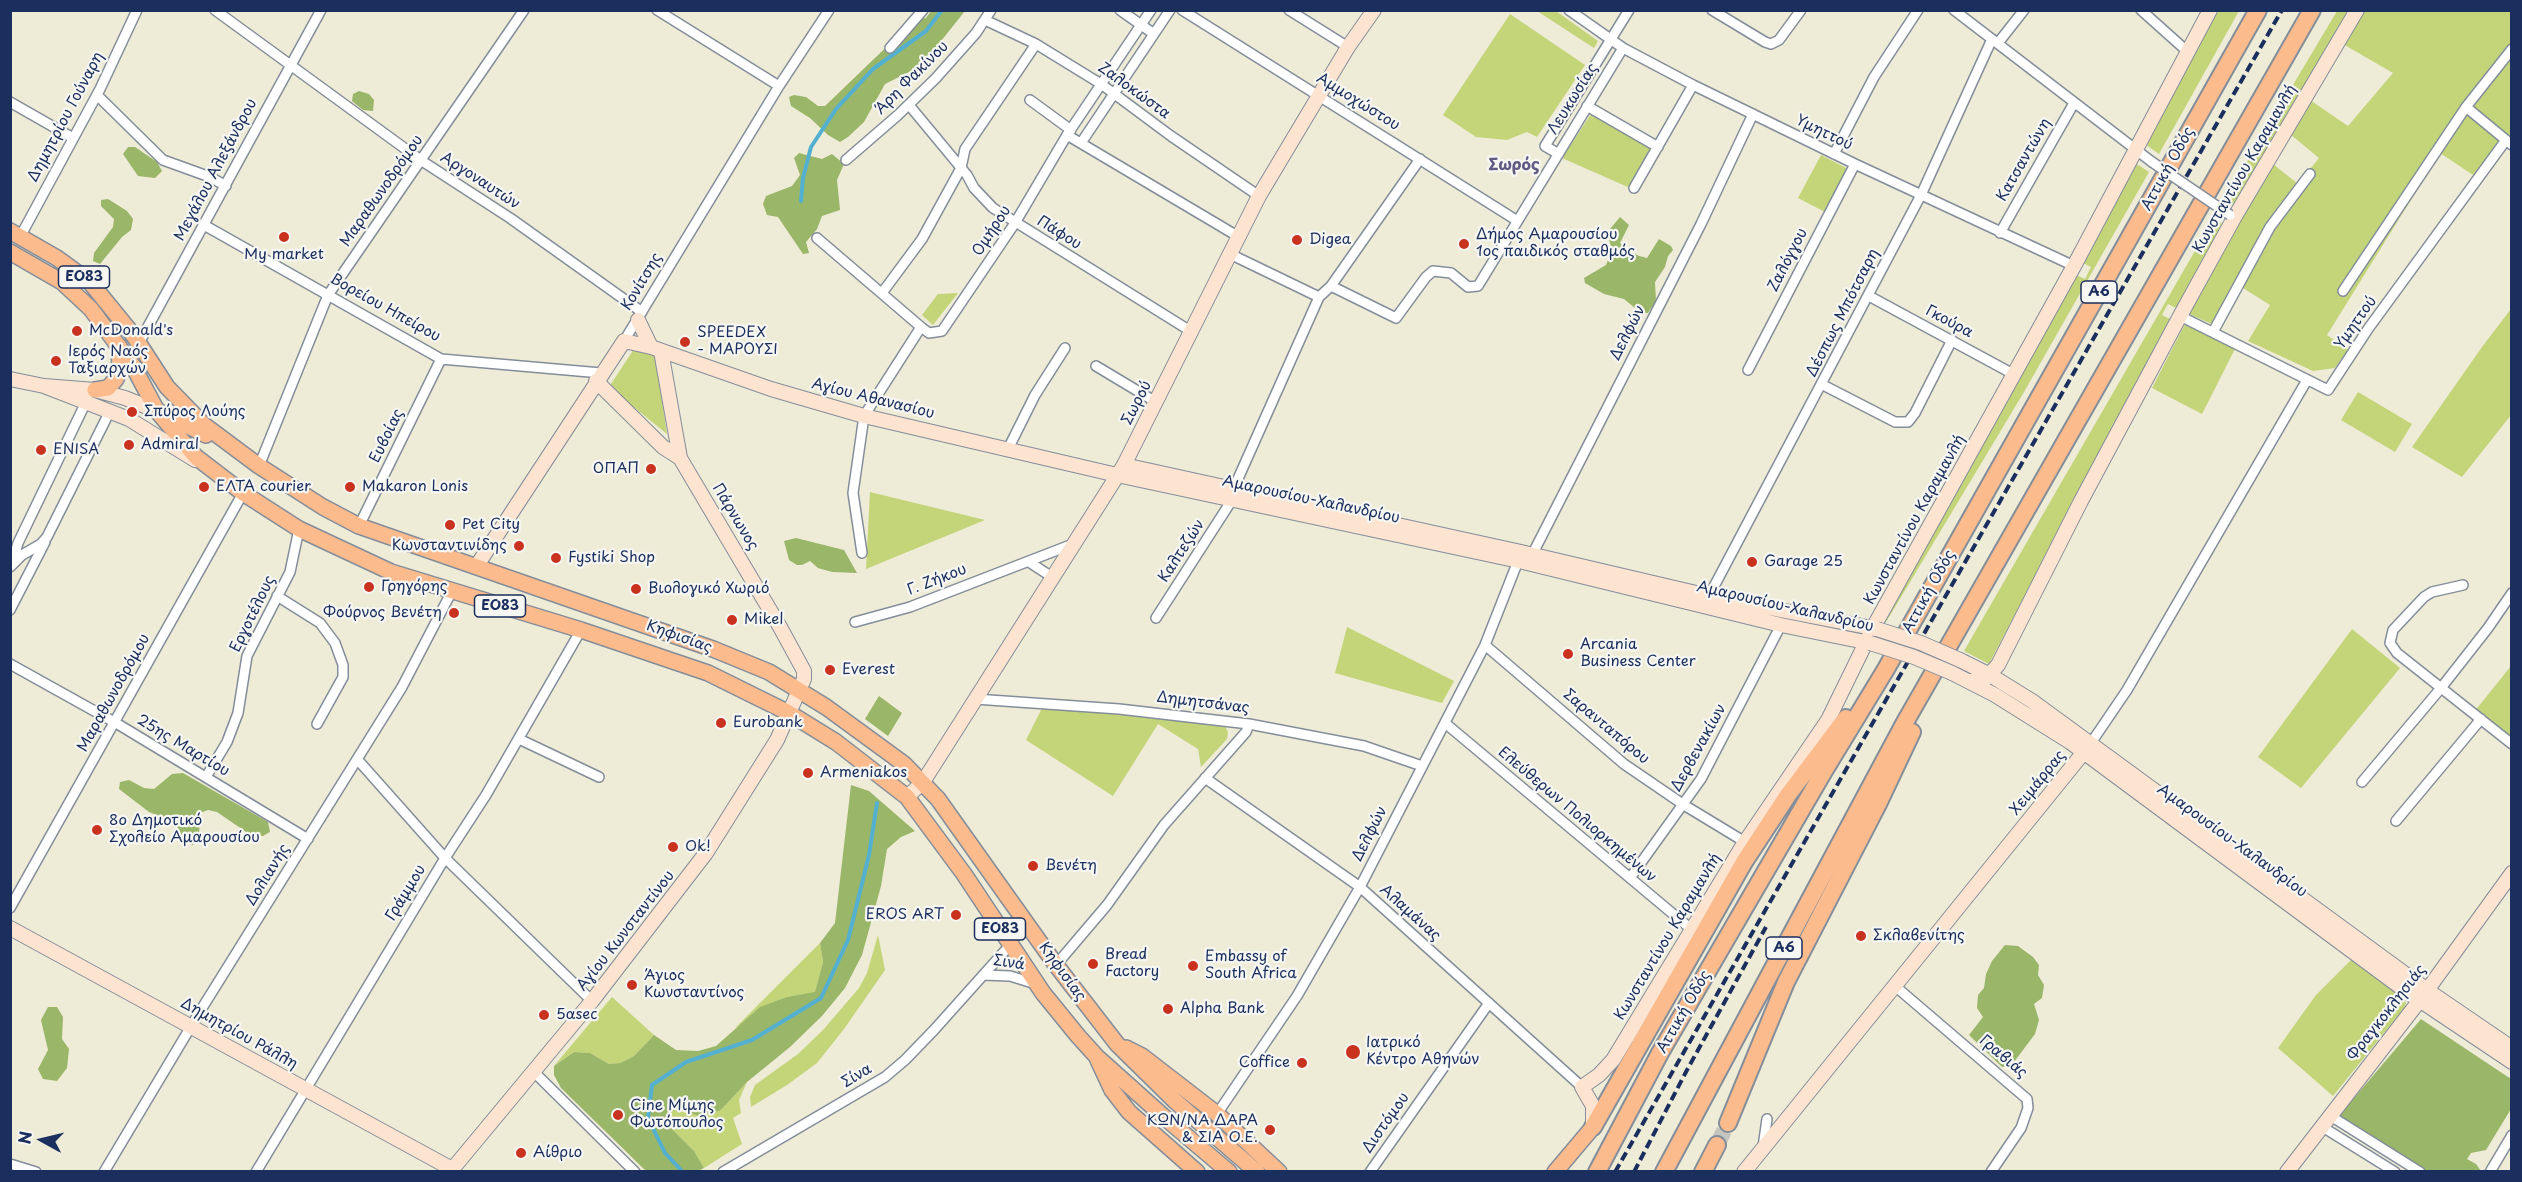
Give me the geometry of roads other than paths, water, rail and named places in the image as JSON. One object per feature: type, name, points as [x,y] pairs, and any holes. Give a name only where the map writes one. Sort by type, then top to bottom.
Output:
[{"type":"highway","name":"Αττική Οδός","points":[[1597,1172],[1660,1053],[1886,669],[2258,10]]},
{"type":"highway","name":"Α6","points":[[1664,1172],[1899,734],[2312,10]]},
{"type":"highway","points":[[1728,1123],[1786,982],[1878,804],[1931,692],[1951,643]]},
{"type":"highway","points":[[1593,1127],[1730,886],[1766,828],[1811,762],[1886,669]]},
{"type":"highway","points":[[1703,1172],[1716,1145]]},
{"type":"main road","name":"Κηφισίας","points":[[15,234],[66,264],[90,282],[106,299],[139,343],[177,399],[204,425],[235,450],[323,507],[359,526],[713,649],[769,672],[800,690],[904,764],[923,782],[1014,903],[1056,965],[1117,1044],[1175,1101],[1257,1172]]},
{"type":"main road","name":"Κηφισίας","points":[[11,253],[75,292],[119,346],[156,411],[184,446],[221,478],[299,529],[391,572],[581,630],[708,673],[789,713],[836,742],[907,797],[964,874],[1036,984],[1059,1015],[1097,1057],[1229,1172]]},
{"type":"main road","points":[[91,396],[108,388],[116,379],[120,368],[119,346]]},
{"type":"main road","points":[[156,411],[235,450]]},
{"type":"main road","points":[[1117,1044],[1142,1056],[1217,1114],[1279,1172]]},
{"type":"main road","points":[[1097,1057],[1112,1090],[1129,1112],[1197,1172]]},
{"type":"main road","points":[[1555,1172],[1593,1127]]},
{"type":"main road","points":[[1567,1172],[1593,1127]]},
{"type":"street","name":"Δημητρίου Γούναρη","points":[[15,234],[38,202],[97,95],[137,10]]},
{"type":"street","name":"Αργοναυτών","points":[[215,10],[422,161],[510,218],[640,316]]},
{"type":"street","name":"Μεγάλου Αλεξάνδρου","points":[[139,343],[321,10]]},
{"type":"street","name":"Μαραθωνοδρόμου","points":[[259,466],[328,295],[524,10]]},
{"type":"street","points":[[657,10],[779,86]]},
{"type":"street","name":"Κονίτσης","points":[[476,567],[640,316],[779,86],[829,10]]},
{"type":"street","points":[[890,48],[923,10]]},
{"type":"street","name":"Άρη Φακίνου","points":[[846,160],[909,105],[954,59],[991,10]]},
{"type":"street","points":[[1120,10],[1154,34]]},
{"type":"street","name":"Ομήρου","points":[[921,327],[934,334],[947,326],[1015,223],[1069,133],[1151,10]]},
{"type":"street","points":[[1081,143],[1170,10]]},
{"type":"street","name":"Αμμοχώστου","points":[[1182,10],[1516,220]]},
{"type":"street","points":[[1289,10],[1348,46]]},
{"type":"street","name":"Σωρού","points":[[907,797],[923,782],[1118,474],[1259,196],[1348,46],[1374,10]]},
{"type":"street","name":"Υμηττού","points":[[1569,10],[1611,41],[1693,85],[1855,164],[2074,266]]},
{"type":"street","points":[[1557,153],[1545,146],[1629,10]]},
{"type":"street","points":[[1712,10],[1771,44],[1779,40],[1801,10]]},
{"type":"street","points":[[1834,154],[1878,70],[1918,10]]},
{"type":"street","points":[[1954,10],[2136,151],[2232,217]]},
{"type":"street","name":"Δέσπως Μπότσαρη","points":[[1709,596],[1869,296],[1921,195],[1995,41],[2024,10]]},
{"type":"street","points":[[2141,10],[2188,52]]},
{"type":"street","name":"Κωνσταντίνου Καραμανλή","points":[[1582,1087],[1599,1075],[1613,1060],[1745,842],[1819,735],[2074,266],[2210,10]]},
{"type":"street","name":"Κωνσταντίνου Καραμανλή","points":[[1990,675],[2006,651],[2081,501],[2232,217],[2357,10]]},
{"type":"street","name":"Ζαλοκώστα","points":[[985,20],[1036,44],[1101,84],[1171,136],[1259,196]]},
{"type":"street","points":[[882,292],[922,239],[961,168],[965,148],[1036,44]]},
{"type":"street","name":"Λευκωσίας","points":[[1331,286],[1396,318],[1433,271],[1451,273],[1468,288],[1478,286],[1516,220],[1623,48]]},
{"type":"street","points":[[2343,291],[2466,106],[2511,49]]},
{"type":"street","points":[[1634,188],[1693,85]]},
{"type":"street","points":[[97,95],[163,160],[210,177],[226,186]]},
{"type":"street","points":[[1030,100],[1081,143],[1239,237]]},
{"type":"street","points":[[10,102],[72,138]]},
{"type":"street","name":"Κατσαντώνη","points":[[2000,232],[2074,103]]},
{"type":"street","name":"Πάφου","points":[[909,105],[984,200],[1015,223],[1192,332]]},
{"type":"street","points":[[1587,106],[1658,147]]},
{"type":"street","points":[[2466,106],[2509,143]]},
{"type":"street","name":"Δελφών","points":[[1217,1114],[1297,996],[1359,887],[1485,645],[1525,558],[1701,224],[1752,114]]},
{"type":"street","name":"Υμηττού","points":[[2180,316],[2328,390],[2368,329],[2509,143]]},
{"type":"street","points":[[1230,254],[1319,297],[1331,286],[1420,159]]},
{"type":"street","name":"Ζαλόγγου","points":[[1748,370],[1855,164]]},
{"type":"street","points":[[2213,332],[2266,234],[2310,174]]},
{"type":"street","name":"Βορείου Ηπείρου","points":[[204,225],[441,359],[598,377]]},
{"type":"street","points":[[817,238],[921,327],[864,416],[853,493],[862,553]]},
{"type":"street","name":"Γκούρα","points":[[1869,296],[2015,375]]},
{"type":"street","name":"Καλτεζών","points":[[1156,618],[1233,495],[1319,297]]},
{"type":"street","name":"Πάρνωνος","points":[[640,316],[656,349],[680,458],[800,663],[805,675],[800,690]]},
{"type":"street","points":[[1823,385],[1895,422],[1908,422],[1915,413],[1952,340]]},
{"type":"street","name":"Αγίου Αθανασίου","points":[[624,341],[656,349],[771,389],[864,416],[1118,474]]},
{"type":"street","points":[[1008,449],[1035,395],[1065,348]]},
{"type":"street","name":"Ευβοίας","points":[[359,526],[441,359]]},
{"type":"street","points":[[1096,366],[1156,402]]},
{"type":"street","points":[[598,377],[663,447],[680,458]]},
{"type":"street","points":[[10,379],[91,396],[125,398],[156,411]]},
{"type":"street","name":"Χειμάρρας","points":[[1744,1172],[2088,748],[2127,690],[2307,380]]},
{"type":"street","points":[[91,396],[110,411],[143,426],[221,478]]},
{"type":"street","points":[[11,566],[18,543],[91,396]]},
{"type":"street","points":[[10,610],[110,411]]},
{"type":"street","name":"Αμαρουσίου-Χαλανδρίου","points":[[1118,474],[1233,495],[1525,558],[1875,629],[1921,643],[1990,675],[2511,1062]]},
{"type":"street","name":"Μαραθωνοδρόμου","points":[[10,908],[116,723],[243,493]]},
{"type":"street","name":"Εργοτέλους","points":[[206,777],[227,742],[238,713],[247,656],[292,566],[299,529]]},
{"type":"street","points":[[11,566],[47,537]]},
{"type":"street","name":"Γ. Ζήκου","points":[[855,622],[910,607],[1073,544]]},
{"type":"street","name":"Αμαρουσίου-Χαλανδρίου","points":[[1525,558],[1781,625],[1868,643],[1914,657],[1969,681],[2088,748]]},
{"type":"street","points":[[1029,562],[1052,577]]},
{"type":"street","points":[[2463,585],[2432,592],[2424,597],[2398,623],[2390,636],[2391,645],[2511,744]]},
{"type":"street","name":"Δολιανής","points":[[104,1172],[191,1026],[402,687],[452,591]]},
{"type":"street","points":[[2362,782],[2441,688],[2488,628],[2511,592]]},
{"type":"street","points":[[277,596],[301,610],[327,631],[335,643],[343,665],[342,677],[317,724]]},
{"type":"street","name":"Δερβενακίων","points":[[1630,878],[1684,805],[1714,758],[1781,625]]},
{"type":"street","name":"Γράμμου","points":[[256,1172],[519,739],[581,630]]},
{"type":"street","name":"Σαρανταπόρου","points":[[1485,645],[1624,764],[1684,805],[1745,842]]},
{"type":"street","name":"25ης Μαρτίου","points":[[10,664],[116,723],[308,839]]},
{"type":"street","points":[[1969,681],[1977,682],[1990,675]]},
{"type":"street","name":"Αγίου Κωνσταντίνου","points":[[451,1170],[592,1001],[706,853],[752,784],[777,740],[800,690]]},
{"type":"street","name":"Δημητσάνας","points":[[975,699],[1119,709],[1249,724],[1347,742],[1422,766]]},
{"type":"street","points":[[2396,821],[2481,719]]},
{"type":"street","name":"Ελεύθερων Πολιορκημένων","points":[[1445,723],[1691,929]]},
{"type":"street","points":[[1056,965],[1107,905],[1164,825],[1246,732],[1249,724]]},
{"type":"street","points":[[519,739],[599,777]]},
{"type":"street","points":[[357,759],[446,858],[592,1001]]},
{"type":"street","name":"Αλαμάνας","points":[[1205,778],[1359,887],[1582,1087]]},
{"type":"street","name":"Φραγκοκλησιάς","points":[[2287,1172],[2423,995],[2511,873]]},
{"type":"street","name":"Δημητρίου Ράλλη","points":[[10,928],[451,1170]]},
{"type":"street","name":"Σινά","points":[[982,975],[1011,944]]},
{"type":"street","name":"Σινά","points":[[982,975],[1010,976],[1036,984]]},
{"type":"street","name":"Σίνα","points":[[723,1172],[885,1077],[934,1030],[982,975]]},
{"type":"street","name":"Γραβιάς","points":[[1895,986],[2027,1099],[2028,1108],[2021,1128],[1991,1172]]},
{"type":"street","name":"Αμαρουσίου-Χαλανδρίου","points":[[2423,995],[2511,1048]]},
{"type":"street","name":"Διστόμου","points":[[1370,1172],[1489,1003]]},
{"type":"street","points":[[534,1072],[635,1172]]},
{"type":"street","points":[[1582,1087],[1593,1106],[1593,1127]]},
{"type":"street","points":[[1763,1147],[1767,1119]]},
{"type":"street","points":[[2325,1121],[2395,1172]]},
{"type":"street","points":[[2325,1121],[2420,1172]]},
{"type":"street","points":[[2490,1172],[2511,1135]]},
{"type":"street","points":[[2501,1152],[2511,1158]]},
{"type":"street","points":[[10,1164],[36,1172]]},
{"type":"waterway","points":[[801,201],[803,178],[811,147],[836,109],[873,69],[926,31],[942,10]]},
{"type":"waterway","points":[[681,1170],[665,1153],[648,1118],[652,1085],[686,1062],[752,1040],[821,998],[848,940],[869,855],[877,803]]},
{"type":"tunnel","points":[[1717,1145],[1728,1123]]},
{"type":"railway","points":[[1615,1172],[2282,10]]},
{"type":"railway","points":[[1634,1172],[1766,927]]},
{"type":"place","name":"My market","points":[[284,237]]},
{"type":"place","name":"Digea","points":[[1297,240]]},
{"type":"place","name":"Δήμος Αμαρουσίου 1ος παιδικός σταθμός","points":[[1464,244]]},
{"type":"place","name":"McDonald's","points":[[77,331]]},
{"type":"place","name":"SPEEDEX - ΜΑΡΟΥΣΙ","points":[[685,342]]},
{"type":"place","name":"Ιερός Ναός Ταξιαρχών","points":[[56,361]]},
{"type":"place","name":"Σπύρος Λούης","points":[[132,412]]},
{"type":"place","name":"Admiral","points":[[129,445]]},
{"type":"place","name":"ENISA","points":[[41,450]]},
{"type":"place","name":"ΟΠΑΠ","points":[[651,469]]},
{"type":"place","name":"ΕΛΤΑ courier","points":[[204,487]]},
{"type":"place","name":"Makaron Lonis","points":[[350,487]]},
{"type":"place","name":"Pet City","points":[[450,525]]},
{"type":"place","name":"Κωνσταντινίδης","points":[[519,546]]},
{"type":"place","name":"Fystiki Shop","points":[[556,558]]},
{"type":"place","name":"Garage 25","points":[[1752,562]]},
{"type":"place","name":"Γρηγόρης","points":[[369,587]]},
{"type":"place","name":"Βιολογικό Χωριό","points":[[636,589]]},
{"type":"place","name":"Φούρνος Βενέτη","points":[[454,613]]},
{"type":"place","name":"Mikel","points":[[732,620]]},
{"type":"place","name":"Arcania Business Center","points":[[1568,654]]},
{"type":"place","name":"Everest","points":[[830,670]]},
{"type":"place","name":"Eurobank","points":[[721,723]]},
{"type":"place","name":"Armeniakos","points":[[808,773]]},
{"type":"place","name":"8ο Δημοτικό Σχολείο Αμαρουσίου","points":[[97,830]]},
{"type":"place","name":"Ok!","points":[[673,847]]},
{"type":"place","name":"Βενέτη","points":[[1033,866]]},
{"type":"place","name":"EROS ART","points":[[956,915]]},
{"type":"place","name":"Σκλαβενίτης","points":[[1861,936]]},
{"type":"place","name":"Bread Factory","points":[[1093,964]]},
{"type":"place","name":"Embassy of South Africa","points":[[1193,966]]},
{"type":"place","name":"Άγιος Κωνσταντίνος","points":[[632,985]]},
{"type":"place","name":"Alpha Bank","points":[[1168,1009]]},
{"type":"place","name":"5αsec","points":[[544,1015]]},
{"type":"place","name":"Ιατρικό Κέντρο Αθηνών","points":[[1353,1052]]},
{"type":"place","name":"Coffice","points":[[1302,1063]]},
{"type":"place","name":"Cine Μίμης Φωτόπουλος","points":[[618,1115]]},
{"type":"place","name":"ΚΩΝ/ΝΑ ΔΑΡΑ & ΣΙΑ Ο.Ε.","points":[[1270,1130]]},
{"type":"place","name":"Αίθριο","points":[[521,1153]]},
{"type":"district","name":"Σωρός","points":[[1514,166]]}]
